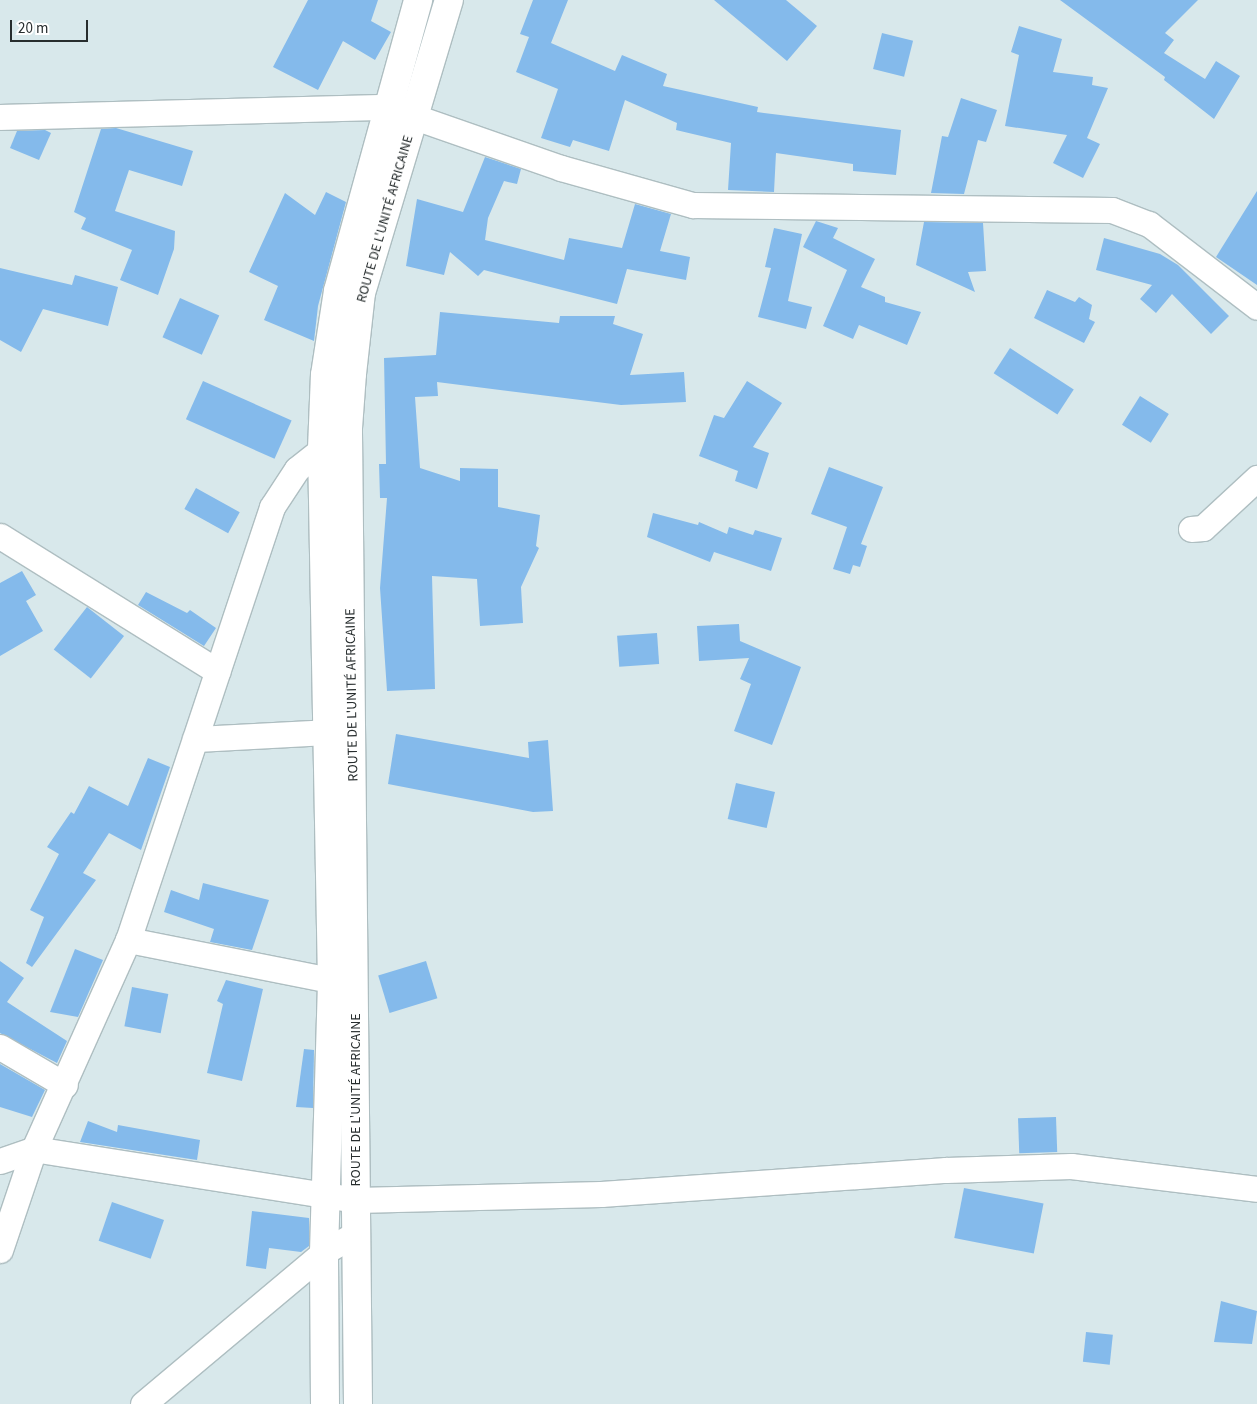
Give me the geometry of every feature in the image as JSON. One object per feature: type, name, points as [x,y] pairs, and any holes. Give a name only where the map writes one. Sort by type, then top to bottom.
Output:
[{"type":"main road","name":"ROUTE DE L'UNITÉ AFRICAINE","points":[[358,1404],[356,1200],[344,983],[341,732],[348,428],[338,375],[338,291],[386,107],[418,0]]},
{"type":"main road","name":"ROUTE DE L'UNITÉ AFRICAINE","points":[[341,732],[322,449],[338,375],[449,0]]},
{"type":"main road","name":"ROUTE DE L'UNITÉ AFRICAINE","points":[[325,1404],[324,1252],[326,1198],[344,983]]},
{"type":"street","points":[[0,117],[386,107],[561,168],[693,205],[1112,210],[1148,224],[1257,307]]},
{"type":"street","points":[[0,1250],[34,1149],[65,1085],[128,940],[272,506],[297,469],[348,428]]},
{"type":"street","points":[[1191,529],[1203,528],[1257,478]]},
{"type":"street","points":[[0,536],[217,671]]},
{"type":"street","points":[[195,739],[341,732]]},
{"type":"street","points":[[128,940],[344,983]]},
{"type":"street","points":[[0,1047],[65,1085]]},
{"type":"street","points":[[0,1161],[34,1149],[326,1198],[356,1200],[601,1194],[946,1170],[1071,1166],[1257,1189]]},
{"type":"street","points":[[143,1404],[324,1252],[355,1234]]},
{"type":"building","points":[[308,0],[378,0],[371,21],[391,32],[375,60],[343,41],[318,90],[273,67]]},
{"type":"building","points":[[533,0],[568,0],[551,43],[615,71],[622,55],[667,74],[663,86],[758,107],[757,112],[901,130],[896,175],[853,171],[853,164],[776,153],[774,192],[728,190],[731,143],[676,130],[677,123],[625,100],[609,151],[573,140],[570,147],[541,138],[558,89],[516,72],[529,37],[520,34]]},
{"type":"building","points":[[714,0],[786,0],[817,26],[787,61]]},
{"type":"building","points":[[1060,0],[1198,0],[1165,33],[1174,40],[1164,53],[1205,79],[1216,61],[1240,76],[1214,119],[1164,80],[1165,77]]},
{"type":"building","points":[[1019,26],[1062,39],[1053,72],[1093,77],[1092,85],[1108,88],[1087,138],[1100,144],[1083,178],[1053,163],[1067,135],[1005,126],[1019,55],[1011,52]]},
{"type":"building","points":[[882,33],[913,41],[904,77],[873,69]]},
{"type":"building","points":[[961,98],[997,110],[986,142],[978,140],[964,194],[931,193],[942,136],[948,137]]},
{"type":"building","points":[[116,128],[193,151],[182,186],[129,170],[115,211],[175,231],[174,249],[158,295],[120,280],[132,250],[81,229],[86,218],[74,212],[101,129]]},
{"type":"building","points":[[45,130],[51,133],[39,160],[10,148],[17,131]]},
{"type":"building","points":[[485,157],[521,169],[517,184],[504,181],[488,218],[485,240],[564,260],[569,238],[622,248],[635,204],[671,214],[660,251],[690,257],[686,280],[627,269],[617,304],[484,270],[478,276],[450,252],[444,275],[406,266],[417,199],[463,212]]},
{"type":"building","points":[[1257,191],[1257,285],[1216,257]]},
{"type":"building","points":[[326,192],[346,202],[318,306],[314,341],[264,320],[278,286],[249,272],[285,193],[315,215]]},
{"type":"building","points":[[816,221],[838,228],[833,238],[875,259],[861,287],[885,297],[885,302],[921,312],[907,345],[859,325],[853,339],[823,326],[847,270],[803,247]]},
{"type":"building","points":[[924,222],[983,223],[986,271],[968,272],[975,292],[916,265]]},
{"type":"building","points":[[774,228],[802,234],[788,301],[812,307],[806,329],[758,317],[771,268],[765,267]]},
{"type":"building","points":[[1104,238],[1160,254],[1178,265],[1229,316],[1211,334],[1172,294],[1156,313],[1140,299],[1152,285],[1096,270]]},
{"type":"building","points":[[0,268],[72,285],[75,275],[118,287],[108,326],[43,309],[21,352],[0,340]]},
{"type":"building","points":[[1047,290],[1075,302],[1079,297],[1092,305],[1089,319],[1095,322],[1084,343],[1034,318]]},
{"type":"building","points":[[180,298],[219,315],[202,355],[163,337]]},
{"type":"building","points":[[440,312],[559,323],[560,316],[615,316],[613,324],[643,334],[630,375],[684,372],[686,402],[621,405],[437,382],[438,396],[415,397],[420,468],[460,481],[460,468],[498,469],[498,507],[540,515],[536,546],[539,548],[521,587],[523,623],[480,626],[477,579],[432,576],[435,689],[387,691],[380,588],[387,498],[380,498],[379,464],[386,464],[384,358],[436,355]]},
{"type":"building","points":[[1010,348],[1074,389],[1057,415],[994,373]]},
{"type":"building","points":[[203,381],[292,420],[275,459],[186,419]]},
{"type":"building","points":[[747,381],[782,403],[753,447],[769,453],[757,489],[735,481],[738,471],[699,456],[714,415],[724,418]]},
{"type":"building","points":[[1140,396],[1169,414],[1151,443],[1122,425]]},
{"type":"building","points":[[829,467],[883,487],[861,544],[867,546],[860,567],[853,565],[850,574],[833,569],[847,527],[811,514]]},
{"type":"building","points":[[196,488],[240,512],[228,533],[184,509]]},
{"type":"building","points":[[653,513],[698,525],[699,522],[727,534],[729,527],[753,535],[755,530],[782,538],[771,571],[714,552],[710,562],[647,537]]},
{"type":"building","points":[[22,571],[36,595],[26,601],[43,631],[0,656],[0,583]]},
{"type":"building","points":[[146,592],[187,613],[190,610],[216,628],[204,646],[138,605]]},
{"type":"building","points":[[87,607],[124,636],[91,678],[54,650]]},
{"type":"building","points":[[739,624],[740,641],[801,667],[772,745],[734,731],[751,684],[740,679],[749,658],[699,661],[697,626]]},
{"type":"building","points":[[657,633],[659,664],[619,667],[617,636]]},
{"type":"building","points":[[396,734],[529,758],[528,742],[548,740],[553,811],[533,812],[388,784]]},
{"type":"building","points":[[148,758],[170,767],[141,850],[109,833],[83,873],[96,880],[32,967],[26,963],[44,917],[30,910],[59,854],[47,847],[71,812],[74,814],[89,786],[128,806]]},
{"type":"building","points":[[736,783],[775,792],[767,828],[728,819]]},
{"type":"building","points":[[203,883],[269,900],[252,950],[210,942],[214,929],[164,912],[171,890],[199,900]]},
{"type":"building","points":[[75,949],[103,960],[78,1017],[50,1012]]},
{"type":"building","points":[[0,961],[24,978],[7,1002],[67,1041],[57,1063],[0,1033]]},
{"type":"building","points":[[426,961],[437,998],[390,1013],[378,976]]},
{"type":"building","points":[[226,980],[263,989],[242,1081],[207,1073],[223,1004],[217,1001]]},
{"type":"building","points":[[132,987],[168,994],[161,1033],[124,1026]]},
{"type":"building","points":[[304,1049],[314,1050],[313,1108],[296,1107]]},
{"type":"building","points":[[0,1064],[45,1090],[32,1117],[0,1107]]},
{"type":"building","points":[[1056,1117],[1057,1152],[1019,1153],[1018,1118]]},
{"type":"building","points":[[88,1121],[117,1132],[118,1125],[200,1140],[197,1160],[80,1142]]},
{"type":"building","points":[[964,1188],[1044,1203],[1034,1254],[954,1238]]},
{"type":"building","points":[[112,1202],[164,1220],[151,1259],[99,1241]]},
{"type":"building","points":[[252,1211],[309,1218],[309,1246],[301,1252],[269,1248],[266,1269],[246,1266]]},
{"type":"building","points":[[1221,1301],[1257,1311],[1252,1344],[1214,1342]]},
{"type":"building","points":[[1086,1332],[1113,1335],[1110,1365],[1083,1362]]}]
